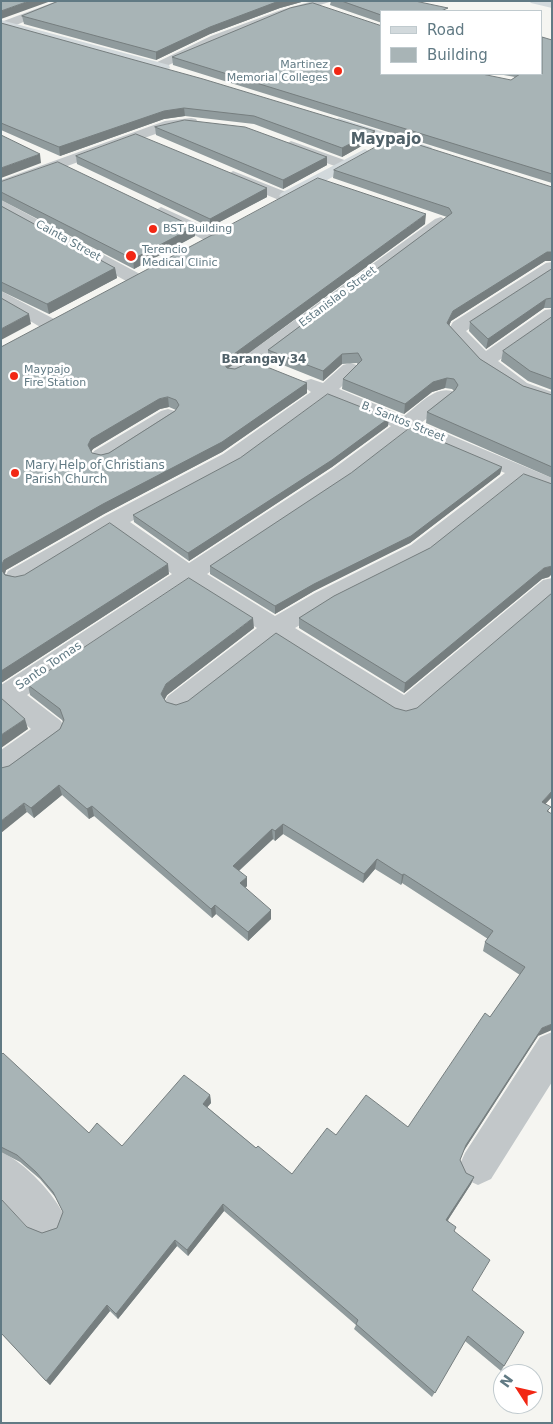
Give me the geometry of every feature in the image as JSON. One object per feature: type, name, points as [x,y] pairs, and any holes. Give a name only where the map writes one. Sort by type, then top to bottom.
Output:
[{"type":"main road","points":[[535,1],[552,5]]},
{"type":"main road","points":[[3,24],[173,71]]},
{"type":"main road","points":[[328,119],[442,155]]},
{"type":"main road","points":[[269,206],[391,139]]},
{"type":"main road","points":[[195,246],[228,228]]},
{"type":"main road","points":[[117,287],[152,268]]},
{"type":"main road","points":[[41,329],[66,315]]},
{"type":"street","points":[[3,24],[68,1]]},
{"type":"street","points":[[268,5],[285,12]]},
{"type":"street","points":[[154,66],[216,38],[285,12],[315,5],[330,6]]},
{"type":"street","points":[[1,185],[170,124],[202,123]]},
{"type":"street","points":[[137,135],[154,143]]},
{"type":"street","points":[[275,139],[345,165]]},
{"type":"street","points":[[43,157],[78,173]]},
{"type":"street","points":[[215,168],[285,197]]},
{"type":"street","points":[[318,180],[335,186]]},
{"type":"street","name":"Cainta Street","points":[[1,205],[134,278]]},
{"type":"street","points":[[150,207],[212,237]]},
{"type":"street","name":"Estanislao Street","points":[[252,367],[441,222],[424,216]]},
{"type":"street","points":[[552,268],[457,329],[457,334],[485,361],[520,387],[552,399]]},
{"type":"street","points":[[1,296],[41,329]]},
{"type":"street","points":[[485,361],[552,314]]},
{"type":"street","points":[[17,577],[113,521],[231,459],[326,391],[350,369]]},
{"type":"street","name":"B. Santos Street","points":[[293,378],[409,424],[552,487]]},
{"type":"street","points":[[189,574],[342,474],[445,395]]},
{"type":"street","points":[[102,456],[168,415]]},
{"type":"street","points":[[178,703],[275,628],[324,599],[419,551],[521,472]]},
{"type":"street","points":[[113,521],[189,574],[405,709],[552,586]]},
{"type":"street","name":"Santo Tomas","points":[[1,766],[51,729],[8,694],[189,574]]},
{"type":"street","points":[[478,1166],[552,1049]]},
{"type":"street","points":[[1,1171],[46,1218]]},
{"type":"building","points":[[1,1],[29,1],[1,11]]},
{"type":"building","points":[[59,1],[279,1],[210,27],[156,52],[22,16]]},
{"type":"building","points":[[342,1],[415,1],[448,8],[443,10],[380,10],[380,14]]},
{"type":"building","points":[[313,3],[380,25],[380,75],[487,75],[511,80],[518,75],[543,75],[543,37],[552,40],[552,174],[172,57],[290,8]]},
{"type":"building","points":[[1,23],[203,79],[375,131],[342,148],[254,116],[184,108],[164,111],[59,147],[1,123]]},
{"type":"building","points":[[185,120],[245,127],[327,157],[283,180],[155,127]]},
{"type":"building","points":[[136,134],[267,188],[210,219],[76,156]]},
{"type":"building","points":[[1,135],[40,154],[1,168]]},
{"type":"building","points":[[394,137],[552,187],[552,252],[547,252],[453,311],[447,323],[480,359],[523,386],[552,395],[552,467],[427,412],[455,390],[458,385],[454,379],[447,378],[433,382],[405,404],[343,379],[362,360],[358,353],[342,354],[323,371],[268,350],[452,213],[449,208],[334,170]]},
{"type":"building","points":[[58,162],[194,227],[133,259],[1,192],[1,182]]},
{"type":"building","points":[[318,178],[426,214],[223,362],[227,368],[235,369],[252,361],[307,383],[222,442],[103,504],[4,560],[1,566],[1,347],[212,235],[218,234],[221,230]],"holes":[[[168,397],[176,400],[179,405],[175,411],[109,453],[101,455],[92,453],[88,445],[91,439],[159,399]]]},
{"type":"building","points":[[1,206],[115,268],[47,304],[1,282]]},
{"type":"building","points":[[552,269],[552,298],[546,299],[488,339],[470,322]]},
{"type":"building","points":[[1,298],[29,314],[1,329]]},
{"type":"building","points":[[552,317],[552,379],[530,371],[503,351]]},
{"type":"building","points":[[328,394],[389,418],[332,460],[188,553],[133,515],[240,458]]},
{"type":"building","points":[[410,428],[502,467],[411,536],[314,584],[275,606],[210,566],[351,473]]},
{"type":"building","points":[[524,474],[552,484],[552,566],[544,568],[405,683],[299,618],[334,596],[430,548]]},
{"type":"building","points":[[110,523],[168,564],[1,671],[1,569],[5,575],[15,577],[24,575]]},
{"type":"building","points":[[189,578],[253,618],[166,684],[161,694],[166,702],[176,705],[188,701],[276,633],[395,708],[406,711],[417,708],[552,593],[552,791],[542,802],[551,807],[547,811],[552,814],[552,1024],[542,1028],[466,1145],[460,1160],[466,1173],[474,1177],[446,1220],[456,1227],[454,1231],[490,1260],[472,1290],[524,1332],[505,1364],[502,1364],[468,1336],[435,1393],[356,1324],[358,1320],[223,1204],[187,1250],[175,1240],[116,1314],[107,1305],[46,1381],[1,1333],[1,1199],[27,1227],[42,1233],[57,1228],[63,1212],[53,1192],[36,1172],[17,1155],[1,1147],[1,1055],[3,1053],[89,1133],[97,1123],[122,1146],[184,1075],[210,1095],[203,1104],[256,1148],[258,1146],[292,1174],[327,1128],[336,1135],[366,1095],[408,1127],[485,1013],[490,1017],[525,967],[485,942],[493,931],[404,874],[402,875],[377,859],[364,874],[283,824],[275,831],[272,829],[233,866],[247,877],[240,883],[271,910],[248,932],[215,905],[211,909],[92,806],[87,809],[59,785],[31,808],[24,803],[1,821],[1,768],[9,766],[60,729],[64,720],[60,709],[28,685]]},
{"type":"building","points":[[1,698],[25,719],[1,735]]},
{"type":"place","name":"Martinez Memorial Colleges","points":[[338,71]]},
{"type":"place","name":"BST Building","points":[[153,229]]},
{"type":"place","name":"Terencio Medical Clinic","points":[[131,256]]},
{"type":"place","name":"Maypajo Fire Station","points":[[14,376]]},
{"type":"place","name":"Mary Help of Christians Parish Church","points":[[15,473]]},
{"type":"district","name":"Maypajo","points":[[386,140]]},
{"type":"district","name":"Barangay 34","points":[[264,360]]}]
